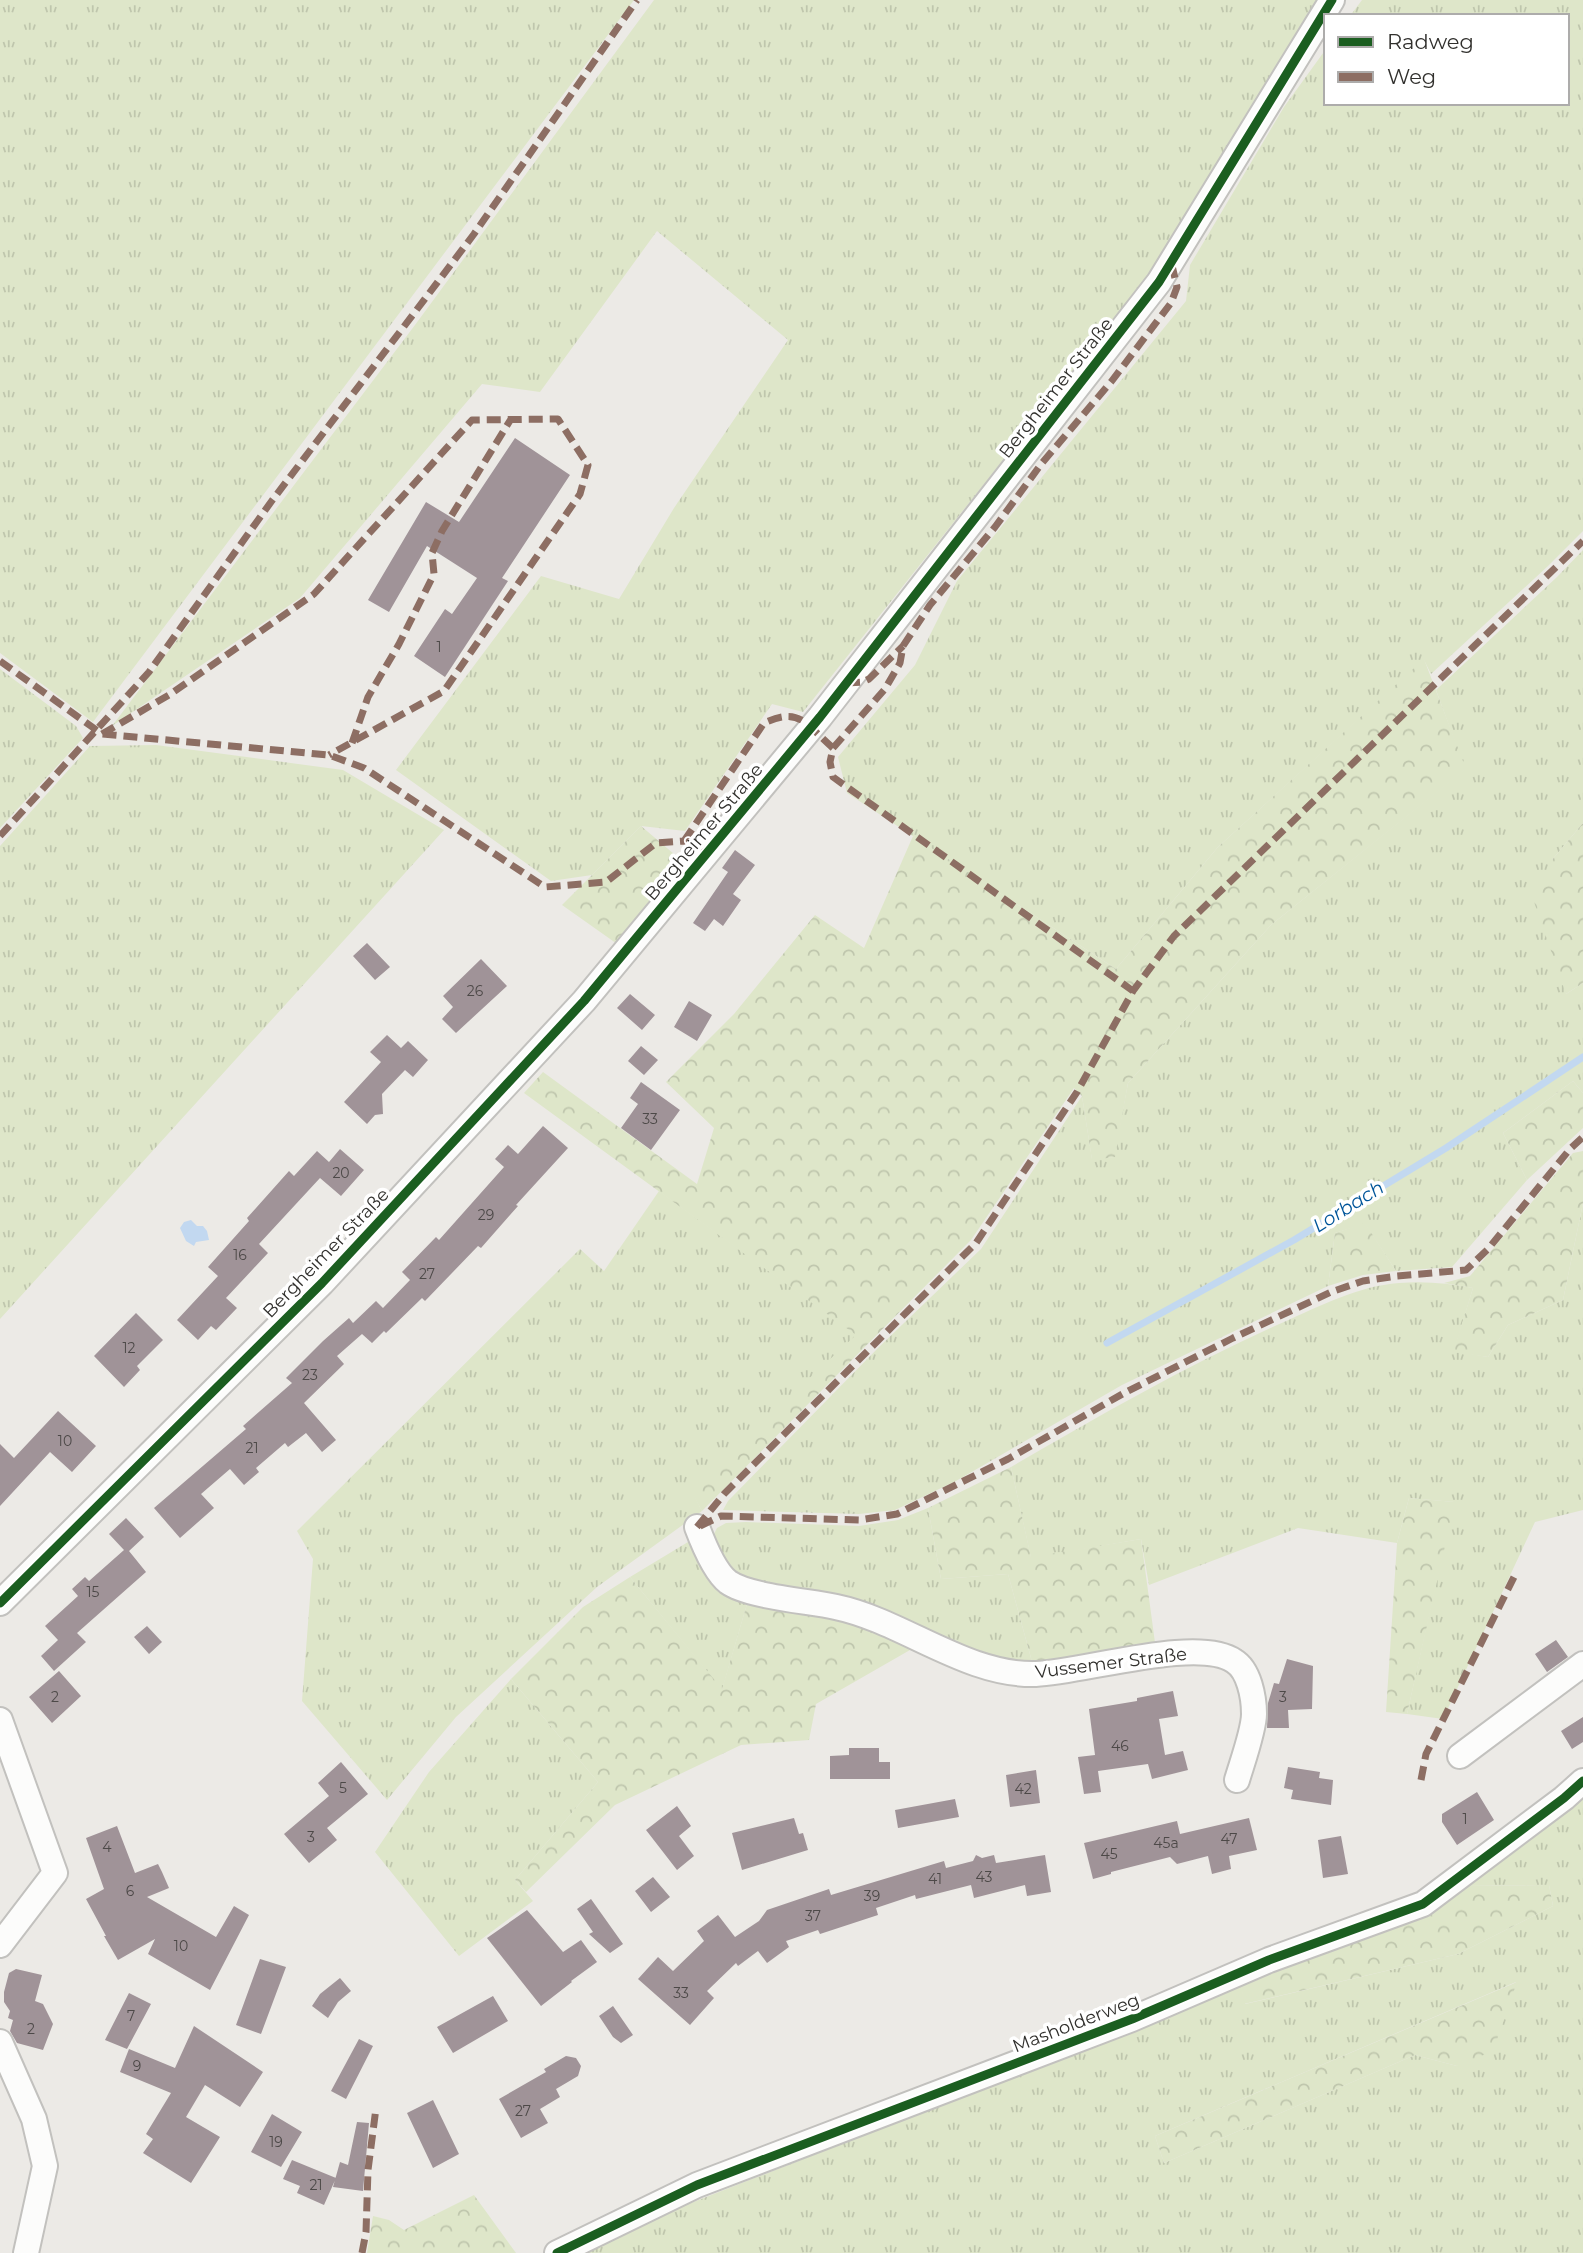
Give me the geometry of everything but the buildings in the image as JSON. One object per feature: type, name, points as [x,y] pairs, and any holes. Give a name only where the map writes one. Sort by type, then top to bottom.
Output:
[{"type":"street","name":"Bergheimer Straße","points":[[0,1603],[321,1283],[593,990],[820,717],[1159,282],[1332,0]]},
{"type":"street","name":"Vussemer Straße","points":[[697,1527],[706,1551],[727,1582],[754,1592],[839,1608],[908,1633],[989,1669],[1034,1674],[1078,1670],[1190,1652],[1219,1653],[1237,1662],[1248,1676],[1255,1714],[1237,1780]]},
{"type":"street","points":[[1460,1756],[1583,1664]]},
{"type":"street","points":[[0,1720],[55,1873],[0,1945]]},
{"type":"street","name":"Masholderweg","points":[[557,2253],[697,2185],[1132,2019],[1269,1960],[1423,1904],[1583,1781]]},
{"type":"street","points":[[0,2042],[34,2119],[45,2166],[26,2253]]},
{"type":"green space","points":[[0,0],[634,0],[93,722],[0,653]]},
{"type":"green space","points":[[654,0],[1329,0],[1174,249],[1139,289],[803,712],[772,704],[685,831],[641,826],[592,875],[551,881],[396,770],[541,576],[619,599],[674,508],[788,340],[657,231],[540,392],[482,384],[300,598],[112,726],[415,325]]},
{"type":"green space","points":[[1362,0],[1583,0],[1583,531],[1431,674],[1424,660],[1218,847],[1116,969],[847,793],[838,757],[915,665],[957,581],[1186,301],[1190,265],[1284,107],[1324,52],[1324,105],[1569,105],[1569,14],[1352,14]]},
{"type":"green space","points":[[1583,550],[1583,823],[1552,860],[1566,994],[1583,983],[1583,1093],[1573,1081],[1503,1133],[1527,1180],[1452,1267],[1396,1271],[1365,1224],[1335,1233],[1328,1286],[1122,1385],[956,1481],[895,1510],[859,1514],[723,1510],[728,1501],[879,1347],[981,1249],[1082,1096],[1092,1159],[1114,1157],[1128,1083],[1271,925],[1465,769],[1436,690]]},
{"type":"green space","points":[[1424,659],[1466,769],[1271,925],[1128,1083],[1115,1157],[1092,1160],[1082,1096],[1074,1088],[971,1240],[702,1511],[690,1489],[856,1335],[524,1093],[543,1072],[697,1184],[714,1128],[666,1082],[734,1014],[815,915],[864,948],[913,836],[1116,969],[1218,847]]},
{"type":"green space","points":[[0,669],[76,726],[83,738],[0,828]]},
{"type":"green space","points":[[156,745],[343,770],[444,830],[0,1319],[0,846],[90,746]]},
{"type":"green space","points":[[1583,823],[1583,983],[1566,994],[1533,899],[1552,860]]},
{"type":"green space","points":[[641,826],[687,865],[620,946],[562,905]]},
{"type":"green space","points":[[1573,1081],[1583,1093],[1583,1128],[1527,1180],[1503,1133]]},
{"type":"green space","points":[[1583,1151],[1583,1203],[1563,1300],[1508,1325],[1488,1357],[1453,1352],[1473,1288],[1444,1283],[1470,1276],[1573,1153]]},
{"type":"green space","points":[[659,1191],[857,1335],[691,1489],[702,1511],[597,1587],[456,1717],[387,1800],[302,1701],[313,1559],[297,1531],[580,1249],[604,1271]]},
{"type":"green space","points":[[1583,1203],[1583,1510],[1535,1522],[1443,1719],[1407,1714],[1454,1502],[1409,1498],[1397,1543],[1298,1528],[1149,1585],[1141,1539],[1031,1558],[1011,1467],[1214,1355],[1325,1303],[1369,1288],[1418,1282],[1473,1288],[1454,1351],[1488,1357],[1508,1325],[1563,1300]]},
{"type":"green space","points":[[1365,1223],[1396,1271],[1363,1275],[1328,1286],[1335,1233]]},
{"type":"green space","points":[[1011,1467],[1031,1557],[1141,1539],[1156,1650],[1034,1669],[1008,1574],[941,1579],[928,1508]]},
{"type":"green space","points":[[1409,1498],[1455,1502],[1407,1714],[1386,1712],[1397,1543]]},
{"type":"green space","points":[[928,1508],[941,1579],[1008,1574],[1034,1669],[730,1578],[713,1536],[717,1528],[726,1523],[859,1526],[898,1520]]},
{"type":"green space","points":[[688,1542],[721,1586],[749,1597],[722,1690],[630,1577]]},
{"type":"green space","points":[[630,1577],[722,1689],[749,1597],[840,1613],[917,1646],[816,1704],[809,1740],[741,1745],[615,1805],[526,1892],[515,1880],[598,1782],[511,1679],[583,1607]]},
{"type":"green space","points":[[511,1679],[598,1782],[515,1880],[533,1901],[459,1956],[375,1852],[429,1772]]},
{"type":"green space","points":[[1583,1789],[1583,2253],[574,2253],[663,2214],[1072,2056],[1240,1979],[1245,2004],[1458,1954],[1553,1906],[1549,1885],[1464,1886]],"holes":[[[1516,1982],[1457,2066],[1415,2055],[1164,2163],[1155,2136]]]},
{"type":"green space","points":[[1549,1885],[1553,1906],[1458,1954],[1244,2004],[1240,1979],[1464,1886]]},
{"type":"green space","points":[[1517,1982],[1493,2051],[1457,2066],[1415,2055],[1164,2163],[1155,2136]]},
{"type":"green space","points":[[474,2195],[516,2253],[367,2253],[373,2216],[389,2220],[404,2230]]},
{"type":"water","points":[[191,1220],[197,1226],[203,1226],[209,1240],[196,1242],[194,1246],[186,1241],[180,1228],[184,1222]]},
{"type":"waterway","name":"Lorbach","points":[[1107,1343],[1294,1240],[1446,1148],[1583,1057]]},
{"type":"marked path","points":[[0,836],[149,672],[271,502],[474,234],[637,0]]},
{"type":"marked path","points":[[833,748],[885,689],[900,663],[903,646],[930,605],[995,527],[1042,463],[1111,382],[1171,303],[1177,287],[1171,261]]},
{"type":"marked path","points":[[352,743],[368,697],[399,644],[434,574],[432,553],[442,531],[511,419]]},
{"type":"marked path","points":[[102,734],[169,695],[314,594],[472,420],[558,419],[588,465],[580,494],[444,691],[329,755]]},
{"type":"marked path","points":[[697,1527],[724,1494],[976,1243],[1077,1092],[1133,991],[1174,936],[1583,541]]},
{"type":"marked path","points":[[846,683],[869,679],[903,646]]},
{"type":"marked path","points":[[0,661],[102,734],[329,755],[364,768],[545,887],[606,882],[656,843],[684,841],[708,851]]},
{"type":"marked path","points":[[684,841],[764,723],[776,718],[795,717],[802,720],[833,748],[830,762],[833,777],[1133,991]]},
{"type":"marked path","points":[[700,1526],[721,1516],[859,1520],[897,1514],[1008,1459],[1126,1392],[1331,1292],[1363,1281],[1466,1270],[1488,1249],[1570,1149],[1583,1137]]},
{"type":"marked path","points":[[1421,1780],[1426,1754],[1515,1575]]},
{"type":"marked path","points":[[362,2253],[376,2108]]},
{"type":"cycle path","points":[[0,1603],[322,1283],[584,1001],[820,717],[1159,282],[1332,0]]},
{"type":"cycle path","points":[[557,2253],[697,2185],[1132,2019],[1269,1960],[1423,1904],[1583,1781]]}]
